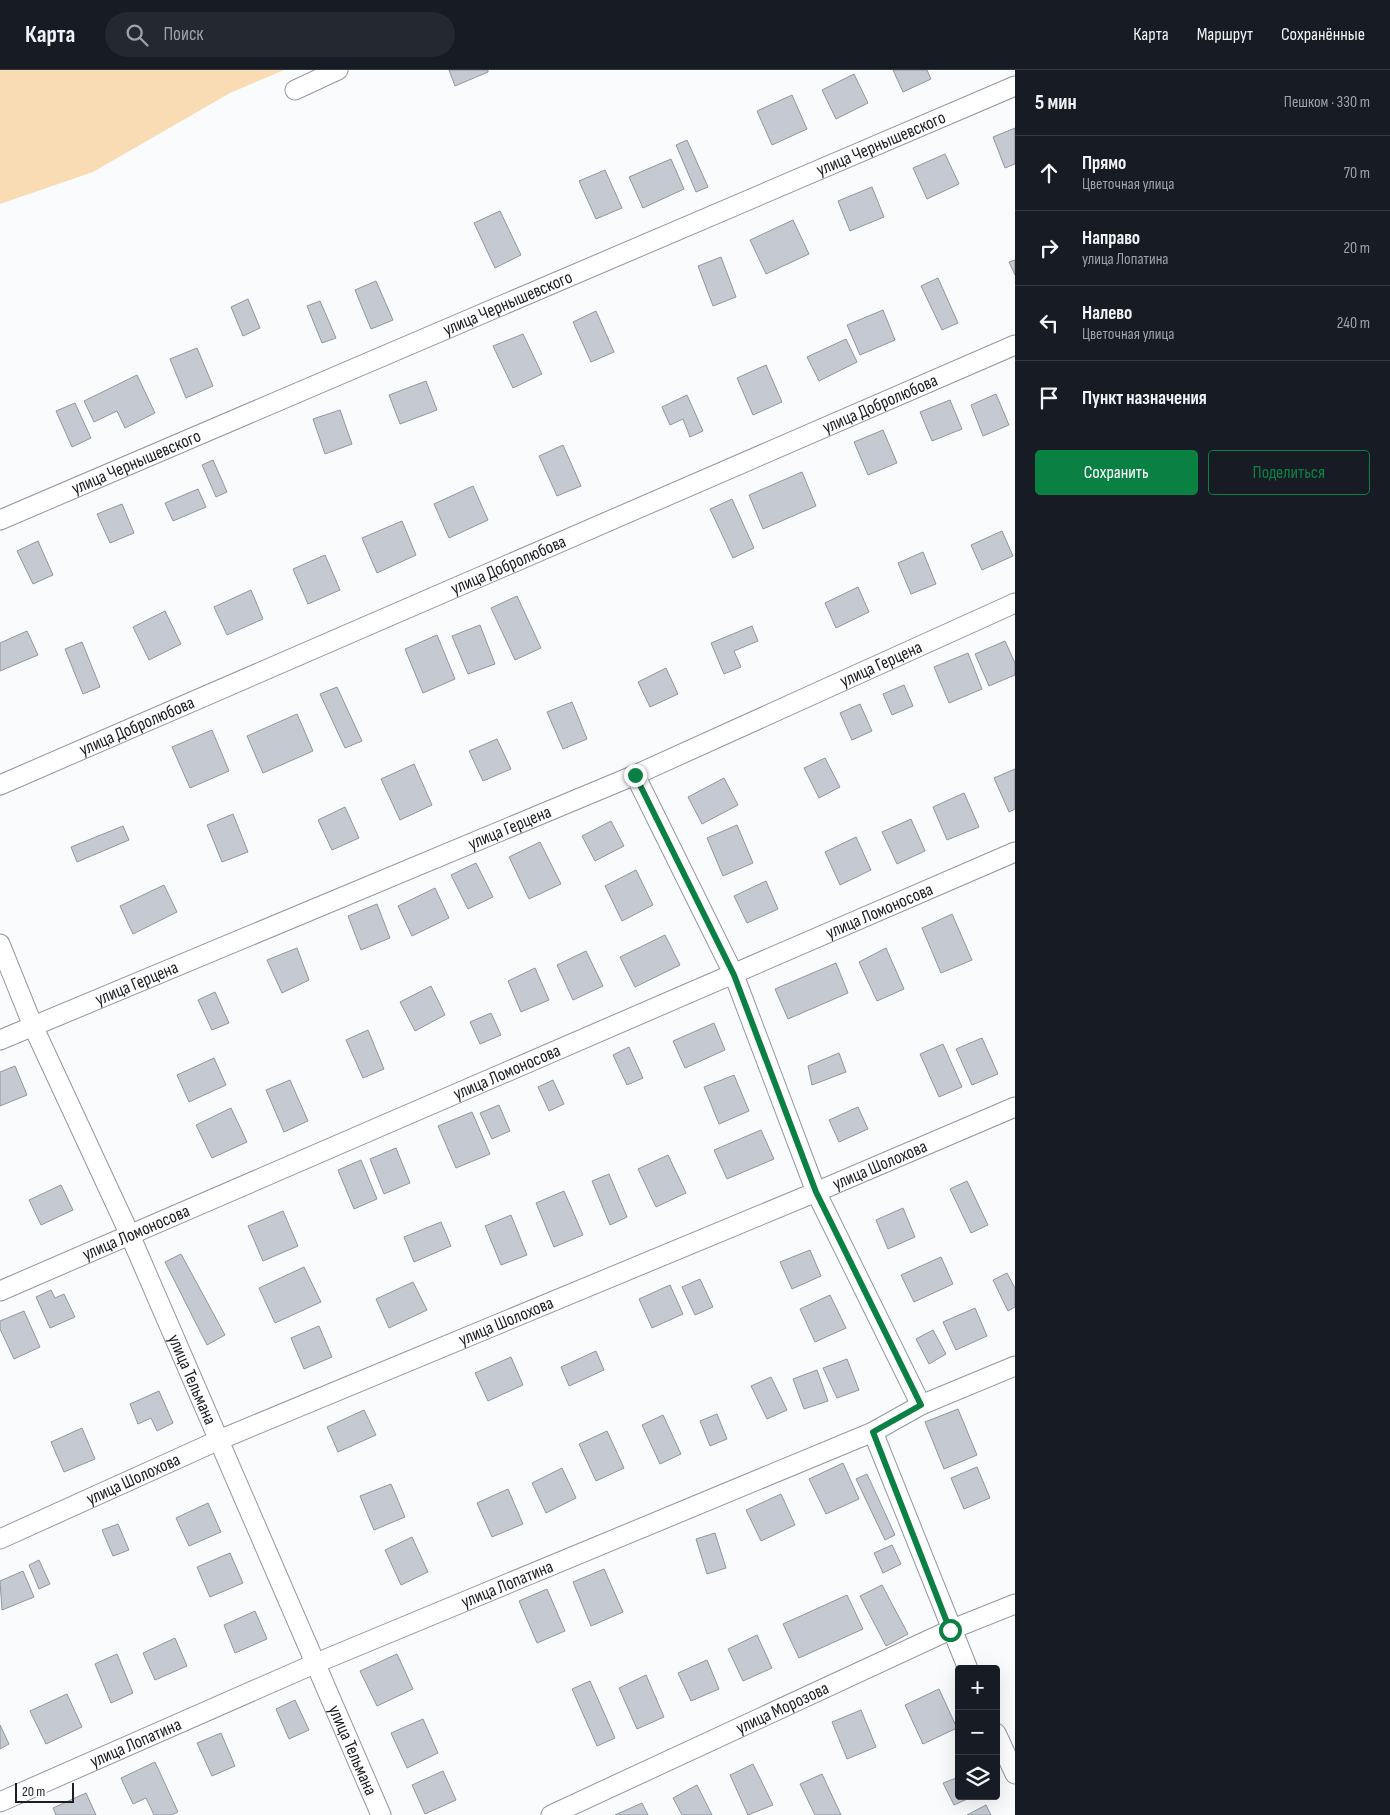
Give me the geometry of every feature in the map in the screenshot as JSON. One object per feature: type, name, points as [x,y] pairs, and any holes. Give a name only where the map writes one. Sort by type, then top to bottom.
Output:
[{"type":"street","points":[[295,90],[338,70]]},
{"type":"street","name":"улица Чернышевского","points":[[0,520],[1015,86]]},
{"type":"street","name":"улица Добролюбова","points":[[0,785],[1015,344]]},
{"type":"street","name":"улица Герцена","points":[[0,1040],[635,775],[1015,604]]},
{"type":"street","points":[[635,775],[734,975],[816,1192],[921,1405]]},
{"type":"street","name":"улица Ломоносова","points":[[0,1291],[1015,852]]},
{"type":"street","name":"улица Тельмана","points":[[0,944],[33,1026],[130,1235],[314,1664],[381,1815]]},
{"type":"street","name":"улица Шолохова","points":[[0,1539],[219,1440],[816,1192],[1015,1107]]},
{"type":"street","name":"улица Лопатина","points":[[0,1802],[314,1664],[873,1432],[921,1405],[1015,1366]]},
{"type":"street","points":[[873,1432],[950,1630],[966,1665]]},
{"type":"street","name":"улица Морозова","points":[[551,1815],[950,1630],[1015,1604]]},
{"type":"street","points":[[1000,1742],[1015,1774]]},
{"type":"shaded area","points":[[0,70],[284,70],[230,93],[93,172],[0,204]]},
{"type":"building","points":[[449,70],[488,70],[488,72],[455,86]]},
{"type":"building","points":[[893,70],[927,70],[931,79],[903,92]]},
{"type":"building","points":[[854,74],[868,103],[836,119],[822,90]]},
{"type":"building","points":[[792,95],[807,129],[772,145],[757,111]]},
{"type":"building","points":[[1015,128],[1015,164],[1005,168],[993,137]]},
{"type":"building","points":[[687,140],[708,187],[696,192],[676,145]]},
{"type":"building","points":[[945,154],[959,184],[927,199],[913,168]]},
{"type":"building","points":[[671,159],[684,189],[643,208],[629,177]]},
{"type":"building","points":[[605,170],[622,208],[596,219],[579,181]]},
{"type":"building","points":[[872,187],[884,217],[850,231],[838,201]]},
{"type":"building","points":[[500,211],[521,255],[495,268],[474,223]]},
{"type":"building","points":[[793,220],[809,254],[766,274],[750,240]]},
{"type":"building","points":[[721,257],[736,297],[713,306],[698,266]]},
{"type":"building","points":[[1015,260],[1015,275],[1009,262]]},
{"type":"building","points":[[938,278],[958,323],[942,330],[921,286]]},
{"type":"building","points":[[376,281],[393,320],[371,329],[355,290]]},
{"type":"building","points":[[248,299],[260,328],[243,336],[231,307]]},
{"type":"building","points":[[320,301],[336,338],[322,343],[307,306]]},
{"type":"building","points":[[883,310],[895,340],[860,355],[847,325]]},
{"type":"building","points":[[596,311],[614,352],[591,362],[573,322]]},
{"type":"building","points":[[523,334],[542,374],[513,388],[493,346]]},
{"type":"building","points":[[846,339],[857,362],[819,381],[807,357]]},
{"type":"building","points":[[197,348],[213,386],[186,398],[170,359]]},
{"type":"building","points":[[766,365],[782,402],[753,415],[737,378]]},
{"type":"building","points":[[137,375],[155,413],[125,428],[117,411],[94,422],[84,401]]},
{"type":"building","points":[[426,381],[437,410],[400,424],[389,395]]},
{"type":"building","points":[[996,394],[1009,425],[983,436],[971,405]]},
{"type":"building","points":[[687,395],[703,431],[690,437],[683,419],[670,425],[662,407]]},
{"type":"building","points":[[950,400],[962,429],[932,441],[920,412]]},
{"type":"building","points":[[75,403],[91,438],[72,447],[56,411]]},
{"type":"building","points":[[340,410],[352,444],[325,454],[313,419]]},
{"type":"building","points":[[883,430],[897,463],[868,475],[854,442]]},
{"type":"building","points":[[563,445],[581,486],[557,496],[539,456]]},
{"type":"building","points":[[213,460],[227,492],[216,497],[202,465]]},
{"type":"building","points":[[802,472],[816,506],[763,529],[749,495]]},
{"type":"building","points":[[473,486],[488,520],[449,538],[434,504]]},
{"type":"building","points":[[198,489],[206,507],[173,521],[165,503]]},
{"type":"building","points":[[732,499],[754,548],[733,558],[710,509]]},
{"type":"building","points":[[122,504],[134,533],[110,543],[97,514]]},
{"type":"building","points":[[402,521],[416,555],[377,573],[362,538]]},
{"type":"building","points":[[1002,531],[1013,556],[982,570],[971,545]]},
{"type":"building","points":[[38,541],[53,575],[33,584],[17,551]]},
{"type":"building","points":[[923,552],[936,584],[911,594],[898,563]]},
{"type":"building","points":[[325,555],[340,590],[308,604],[293,569]]},
{"type":"building","points":[[858,587],[869,612],[836,628],[825,603]]},
{"type":"building","points":[[251,590],[263,619],[227,635],[214,607]]},
{"type":"building","points":[[517,596],[541,648],[515,660],[491,608]]},
{"type":"building","points":[[165,611],[181,644],[149,660],[133,627]]},
{"type":"building","points":[[480,625],[495,664],[468,674],[452,636]]},
{"type":"building","points":[[752,626],[758,641],[734,651],[741,667],[724,674],[711,643]]},
{"type":"building","points":[[27,631],[38,655],[0,671],[0,643]]},
{"type":"building","points":[[437,635],[455,679],[423,693],[405,649]]},
{"type":"building","points":[[1005,641],[1015,663],[1015,675],[989,686],[975,654]]},
{"type":"building","points":[[82,642],[100,687],[83,694],[65,649]]},
{"type":"building","points":[[968,653],[982,689],[949,703],[934,667]]},
{"type":"building","points":[[666,668],[678,694],[650,707],[638,682]]},
{"type":"building","points":[[904,685],[913,706],[892,715],[883,694]]},
{"type":"building","points":[[337,687],[362,741],[345,748],[320,694]]},
{"type":"building","points":[[572,702],[587,739],[563,749],[547,712]]},
{"type":"building","points":[[860,704],[872,731],[852,740],[840,713]]},
{"type":"building","points":[[297,714],[313,751],[263,773],[247,736]]},
{"type":"building","points":[[212,730],[229,771],[190,788],[172,747]]},
{"type":"building","points":[[497,739],[511,769],[483,781],[469,751]]},
{"type":"building","points":[[825,758],[840,787],[819,798],[804,768]]},
{"type":"building","points":[[414,764],[432,805],[400,820],[381,779]]},
{"type":"building","points":[[1015,769],[1015,809],[1009,812],[994,778]]},
{"type":"building","points":[[724,778],[738,805],[702,824],[688,797]]},
{"type":"building","points":[[964,793],[979,827],[947,840],[933,807]]},
{"type":"building","points":[[345,807],[359,838],[332,850],[318,820]]},
{"type":"building","points":[[233,814],[248,852],[222,862],[207,825]]},
{"type":"building","points":[[911,819],[925,851],[897,864],[882,832]]},
{"type":"building","points":[[611,821],[624,846],[595,861],[582,836]]},
{"type":"building","points":[[737,825],[753,863],[723,876],[707,838]]},
{"type":"building","points":[[123,826],[129,840],[77,862],[71,847]]},
{"type":"building","points":[[856,837],[871,870],[840,885],[825,852]]},
{"type":"building","points":[[540,842],[561,884],[529,899],[509,857]]},
{"type":"building","points":[[476,863],[493,897],[468,909],[451,875]]},
{"type":"building","points":[[636,870],[653,905],[622,921],[605,886]]},
{"type":"building","points":[[766,881],[778,909],[747,923],[734,896]]},
{"type":"building","points":[[164,885],[177,912],[133,934],[120,906]]},
{"type":"building","points":[[435,888],[449,918],[412,936],[398,906]]},
{"type":"building","points":[[377,904],[390,938],[361,950],[348,916]]},
{"type":"building","points":[[952,914],[972,960],[941,973],[922,928]]},
{"type":"building","points":[[665,935],[680,965],[635,987],[620,957]]},
{"type":"building","points":[[297,948],[309,980],[282,993],[267,960]]},
{"type":"building","points":[[886,948],[904,989],[877,1001],[859,962]]},
{"type":"building","points":[[586,951],[603,986],[573,1000],[557,965]]},
{"type":"building","points":[[836,963],[848,993],[788,1019],[775,989]]},
{"type":"building","points":[[535,968],[549,1000],[521,1012],[508,981]]},
{"type":"building","points":[[431,986],[445,1015],[415,1031],[400,1002]]},
{"type":"building","points":[[215,992],[229,1023],[212,1030],[198,1000]]},
{"type":"building","points":[[491,1013],[501,1035],[480,1044],[470,1022]]},
{"type":"building","points":[[714,1023],[725,1050],[685,1068],[673,1041]]},
{"type":"building","points":[[368,1030],[384,1069],[363,1078],[346,1040]]},
{"type":"building","points":[[982,1038],[998,1074],[972,1085],[956,1049]]},
{"type":"building","points":[[943,1044],[962,1087],[939,1097],[920,1054]]},
{"type":"building","points":[[629,1047],[643,1078],[627,1085],[613,1055]]},
{"type":"building","points":[[839,1053],[846,1072],[812,1085],[808,1066]]},
{"type":"building","points":[[214,1058],[226,1085],[189,1102],[177,1075]]},
{"type":"building","points":[[15,1066],[27,1095],[0,1106],[0,1072]]},
{"type":"building","points":[[734,1075],[749,1111],[719,1124],[704,1087]]},
{"type":"building","points":[[290,1080],[308,1121],[284,1132],[266,1090]]},
{"type":"building","points":[[553,1080],[564,1104],[549,1111],[538,1087]]},
{"type":"building","points":[[499,1105],[510,1131],[492,1139],[480,1113]]},
{"type":"building","points":[[858,1107],[868,1129],[839,1142],[829,1120]]},
{"type":"building","points":[[231,1108],[247,1142],[212,1158],[196,1125]]},
{"type":"building","points":[[472,1112],[490,1154],[456,1168],[438,1126]]},
{"type":"building","points":[[761,1130],[774,1159],[727,1179],[714,1150]]},
{"type":"building","points":[[396,1148],[410,1183],[384,1194],[370,1159]]},
{"type":"building","points":[[668,1155],[686,1193],[656,1207],[638,1169]]},
{"type":"building","points":[[361,1160],[377,1199],[354,1209],[338,1170]]},
{"type":"building","points":[[609,1174],[627,1217],[610,1225],[592,1181]]},
{"type":"building","points":[[967,1181],[988,1225],[971,1233],[950,1189]]},
{"type":"building","points":[[61,1185],[73,1210],[41,1225],[29,1200]]},
{"type":"building","points":[[564,1191],[583,1235],[554,1247],[536,1203]]},
{"type":"building","points":[[903,1208],[915,1237],[888,1249],[876,1220]]},
{"type":"building","points":[[283,1211],[298,1246],[263,1261],[248,1226]]},
{"type":"building","points":[[511,1215],[527,1255],[501,1265],[485,1226]]},
{"type":"building","points":[[441,1222],[451,1246],[414,1262],[404,1237]]},
{"type":"building","points":[[810,1250],[821,1276],[792,1289],[780,1262]]},
{"type":"building","points":[[181,1254],[225,1335],[207,1345],[165,1262]]},
{"type":"building","points":[[941,1257],[953,1284],[914,1302],[901,1275]]},
{"type":"building","points":[[304,1267],[321,1302],[275,1323],[259,1288]]},
{"type":"building","points":[[1007,1273],[1015,1288],[1015,1307],[1008,1311],[993,1280]]},
{"type":"building","points":[[700,1279],[713,1307],[695,1315],[682,1287]]},
{"type":"building","points":[[413,1282],[427,1310],[389,1328],[376,1299]]},
{"type":"building","points":[[670,1285],[683,1314],[652,1328],[639,1299]]},
{"type":"building","points":[[51,1290],[55,1298],[64,1294],[75,1317],[50,1328],[36,1297]]},
{"type":"building","points":[[830,1295],[846,1328],[815,1342],[800,1309]]},
{"type":"building","points":[[975,1308],[987,1336],[956,1350],[943,1322]]},
{"type":"building","points":[[24,1311],[40,1347],[14,1359],[0,1329],[0,1321]]},
{"type":"building","points":[[319,1326],[332,1357],[304,1369],[291,1338]]},
{"type":"building","points":[[933,1330],[946,1354],[929,1364],[916,1339]]},
{"type":"building","points":[[596,1351],[604,1370],[569,1386],[561,1367]]},
{"type":"building","points":[[511,1357],[523,1385],[488,1401],[475,1373]]},
{"type":"building","points":[[847,1359],[859,1390],[837,1398],[823,1368]]},
{"type":"building","points":[[817,1370],[828,1401],[804,1409],[793,1379]]},
{"type":"building","points":[[771,1377],[787,1410],[767,1419],[751,1386]]},
{"type":"building","points":[[159,1391],[173,1423],[157,1431],[151,1418],[138,1424],[130,1404]]},
{"type":"building","points":[[958,1409],[977,1455],[944,1469],[925,1422]]},
{"type":"building","points":[[364,1410],[376,1435],[338,1452],[327,1427]]},
{"type":"building","points":[[717,1414],[727,1439],[710,1446],[700,1421]]},
{"type":"building","points":[[663,1415],[681,1454],[660,1464],[642,1425]]},
{"type":"building","points":[[82,1428],[95,1459],[64,1472],[51,1442]]},
{"type":"building","points":[[607,1431],[624,1468],[596,1481],[579,1444]]},
{"type":"building","points":[[843,1463],[859,1499],[826,1514],[809,1479]]},
{"type":"building","points":[[977,1467],[990,1498],[964,1509],[951,1478]]},
{"type":"building","points":[[562,1468],[576,1498],[546,1513],[532,1483]]},
{"type":"building","points":[[867,1474],[895,1535],[885,1540],[856,1479]]},
{"type":"building","points":[[391,1484],[405,1517],[374,1530],[360,1496]]},
{"type":"building","points":[[508,1489],[523,1524],[492,1537],[477,1503]]},
{"type":"building","points":[[781,1494],[795,1525],[761,1541],[746,1510]]},
{"type":"building","points":[[208,1503],[221,1532],[189,1546],[176,1518]]},
{"type":"building","points":[[118,1524],[129,1550],[113,1556],[102,1530]]},
{"type":"building","points":[[715,1533],[726,1568],[707,1574],[696,1539]]},
{"type":"building","points":[[412,1537],[428,1572],[401,1585],[385,1550]]},
{"type":"building","points":[[892,1545],[901,1564],[883,1573],[874,1553]]},
{"type":"building","points":[[230,1553],[243,1583],[210,1597],[197,1567]]},
{"type":"building","points":[[39,1560],[50,1584],[39,1589],[29,1565]]},
{"type":"building","points":[[604,1569],[623,1612],[591,1626],[573,1582]]},
{"type":"building","points":[[23,1571],[34,1597],[2,1610],[0,1581]]},
{"type":"building","points":[[882,1585],[908,1634],[886,1646],[860,1596]]},
{"type":"building","points":[[547,1589],[565,1631],[537,1643],[519,1601]]},
{"type":"building","points":[[847,1595],[863,1629],[799,1658],[783,1624]]},
{"type":"building","points":[[255,1611],[267,1639],[235,1653],[224,1625]]},
{"type":"building","points":[[757,1635],[772,1668],[743,1681],[728,1649]]},
{"type":"building","points":[[175,1638],[187,1666],[155,1680],[143,1653]]},
{"type":"building","points":[[117,1654],[133,1693],[111,1703],[95,1664]]},
{"type":"building","points":[[397,1654],[413,1689],[377,1706],[360,1671]]},
{"type":"building","points":[[707,1660],[719,1689],[691,1701],[678,1673]]},
{"type":"building","points":[[646,1675],[664,1717],[637,1729],[619,1688]]},
{"type":"building","points":[[590,1681],[615,1738],[597,1746],[572,1689]]},
{"type":"building","points":[[939,1689],[955,1724],[955,1729],[923,1744],[905,1705]]},
{"type":"building","points":[[67,1694],[82,1727],[46,1744],[30,1711]]},
{"type":"building","points":[[295,1700],[309,1730],[289,1739],[276,1709]]},
{"type":"building","points":[[861,1710],[876,1747],[847,1759],[832,1722]]},
{"type":"building","points":[[423,1719],[438,1753],[407,1768],[391,1733]]},
{"type":"building","points":[[0,1725],[9,1744],[0,1749]]},
{"type":"building","points":[[221,1733],[235,1766],[212,1776],[197,1743]]},
{"type":"building","points":[[155,1762],[178,1812],[171,1815],[154,1815],[146,1798],[133,1804],[121,1778]]},
{"type":"building","points":[[753,1764],[773,1805],[748,1815],[730,1775]]},
{"type":"building","points":[[443,1771],[456,1800],[425,1814],[412,1785]]},
{"type":"building","points":[[822,1774],[841,1815],[815,1815],[800,1784]]},
{"type":"building","points":[[955,1778],[955,1800],[965,1800],[954,1805],[943,1783]]},
{"type":"building","points":[[697,1785],[712,1815],[682,1815],[673,1798]]},
{"type":"building","points":[[86,1793],[96,1815],[56,1815],[53,1808]]},
{"type":"building","points":[[642,1803],[648,1815],[615,1815]]},
{"type":"building","points":[[986,1805],[991,1815],[967,1815]]},
{"type":"route","points":[[635,775],[734,975],[816,1192],[921,1405],[873,1432],[950,1630]]}]
